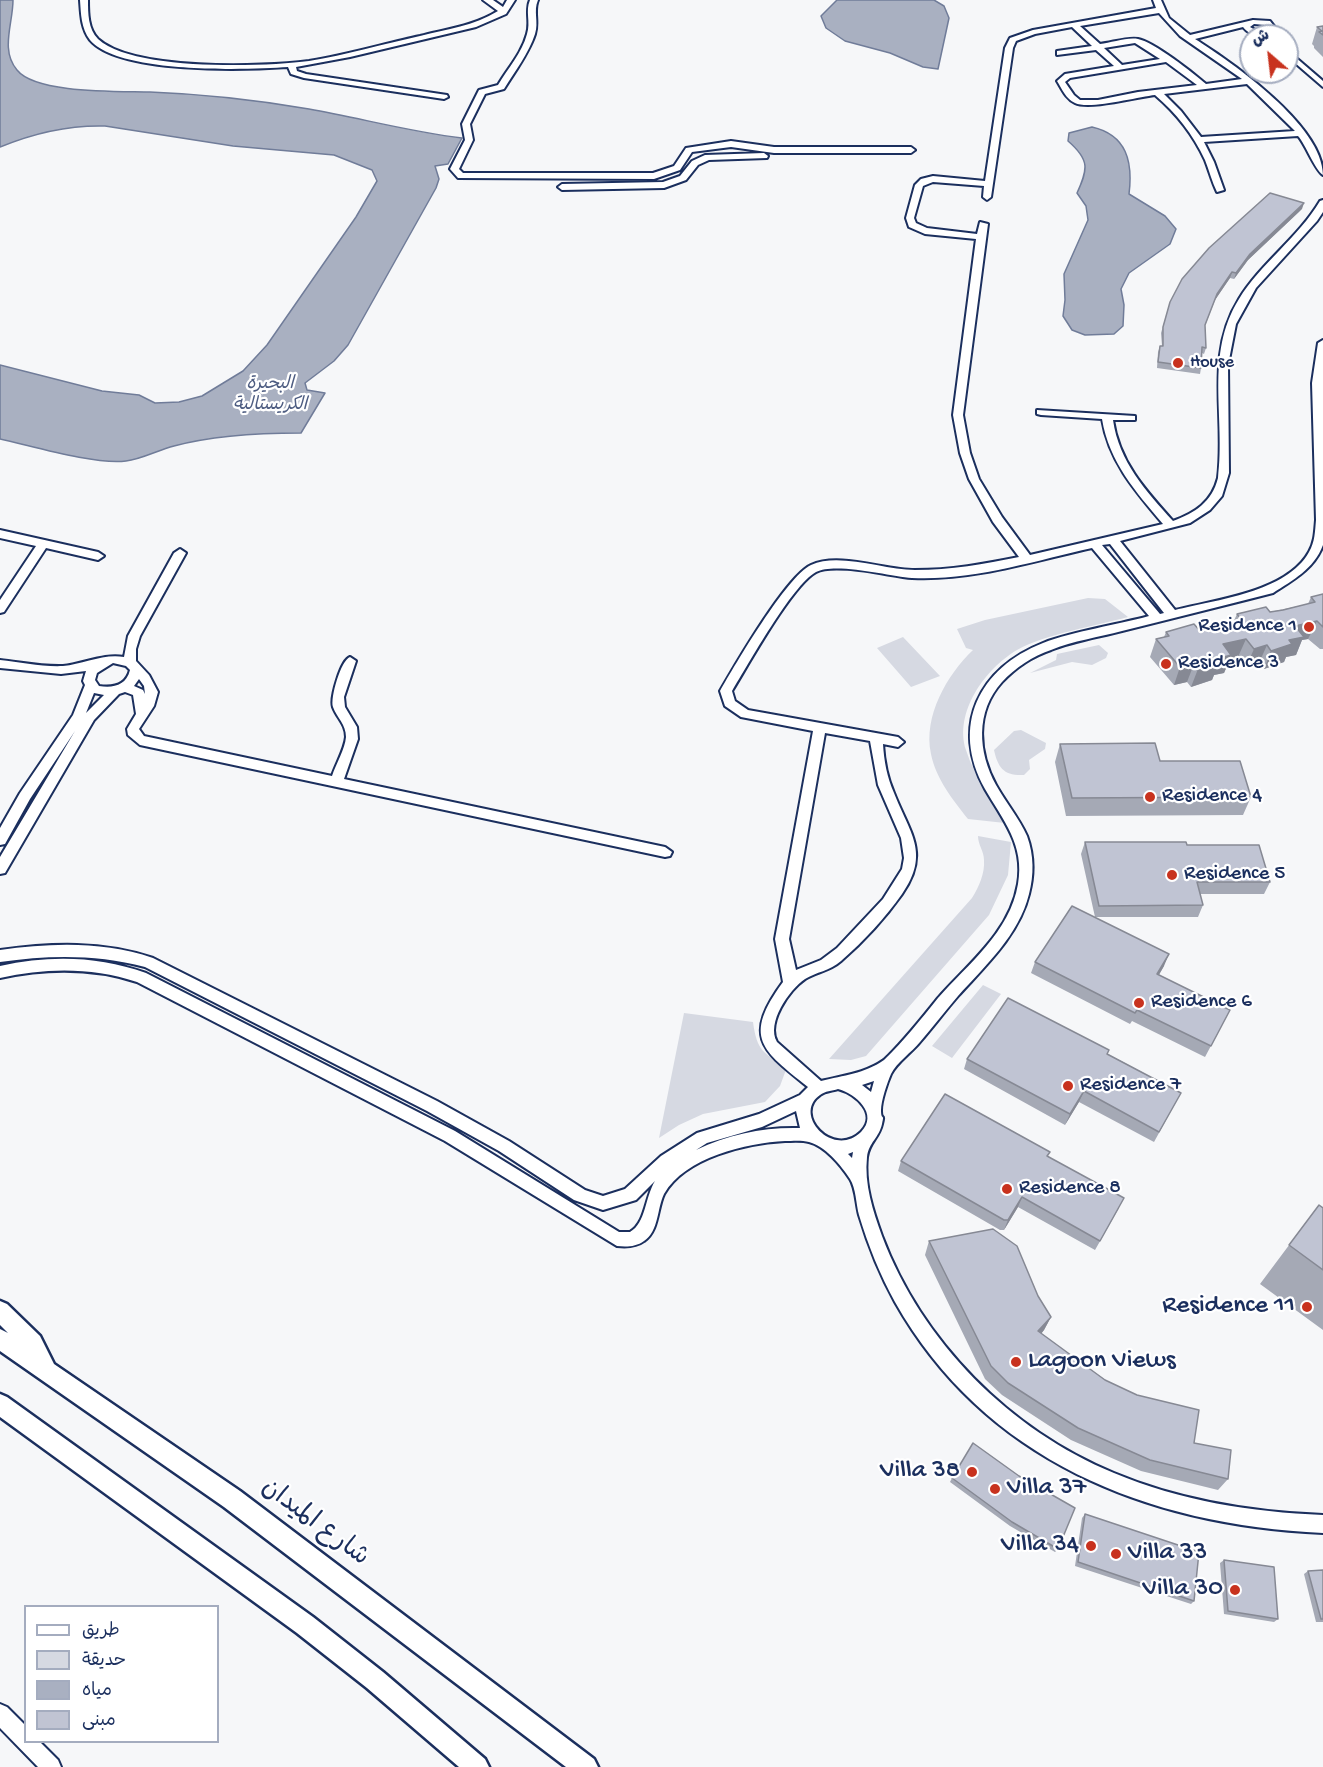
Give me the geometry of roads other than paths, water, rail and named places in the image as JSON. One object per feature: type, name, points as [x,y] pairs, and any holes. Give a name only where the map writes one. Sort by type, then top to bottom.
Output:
[{"type":"main road","points":[[0,1311],[39,1350],[46,1369]]},
{"type":"main road","name":"شارع الميدان","points":[[0,1339],[302,1550],[586,1767]]},
{"type":"main road","points":[[0,1404],[305,1625],[375,1680],[477,1767]]},
{"type":"street","points":[[84,0],[90,35],[104,47],[120,54],[149,61],[291,65],[360,53],[484,22],[506,11],[511,0]]},
{"type":"street","points":[[487,0],[498,6],[502,12]]},
{"type":"street","points":[[534,0],[530,10],[533,26],[529,38],[501,87],[481,93],[466,124],[469,140],[454,169],[457,174],[466,178],[492,182],[659,176],[677,168],[689,150],[727,144],[774,150],[911,150]]},
{"type":"street","points":[[1157,0],[1160,10],[1174,28],[1239,74]]},
{"type":"street","points":[[987,197],[1010,44],[1025,33],[1160,10]]},
{"type":"street","points":[[1253,24],[1253,22],[1268,24]]},
{"type":"street","points":[[1073,24],[1120,67]]},
{"type":"street","points":[[1192,40],[1215,34],[1239,32]]},
{"type":"street","points":[[1060,53],[1136,41],[1204,87]]},
{"type":"street","points":[[1167,60],[1068,76],[1061,81],[1071,97],[1078,102],[1098,102],[1239,82]]},
{"type":"street","points":[[1299,63],[1323,85]]},
{"type":"street","points":[[291,65],[294,72],[304,76],[444,97]]},
{"type":"street","points":[[1251,84],[1300,133],[1314,151],[1323,172]]},
{"type":"street","points":[[1157,92],[1173,105],[1199,140],[1212,165],[1220,190]]},
{"type":"street","points":[[1199,140],[1300,133]]},
{"type":"street","points":[[556,187],[658,186],[680,180],[687,175],[695,163],[708,158],[790,156]]},
{"type":"street","points":[[982,237],[921,230],[912,225],[910,218],[919,185],[924,181],[933,179],[989,184]]},
{"type":"street","points":[[898,742],[745,714],[732,706],[726,695],[728,687],[746,656],[804,574],[820,566],[833,564],[912,574],[955,573],[1171,526],[1189,519],[1205,508],[1217,495],[1223,481],[1223,366],[1226,340],[1234,316],[1253,284],[1314,221],[1323,203]]},
{"type":"street","points":[[983,225],[958,415],[965,453],[977,486],[997,519],[1027,559]]},
{"type":"street","points":[[831,1145],[851,1146],[863,1140],[874,1126],[874,1108],[885,1068],[1007,929],[1023,894],[1026,870],[1023,846],[1014,822],[983,772],[975,745],[976,719],[985,696],[1000,675],[1034,651],[1084,635],[1269,590],[1294,576],[1314,554],[1321,527],[1317,383],[1323,344]]},
{"type":"street","points":[[1041,412],[1131,418]]},
{"type":"street","points":[[1107,416],[1110,438],[1125,470],[1171,526]]},
{"type":"street","points":[[0,534],[98,556]]},
{"type":"street","points":[[1113,540],[1172,614]]},
{"type":"street","points":[[0,609],[42,544]]},
{"type":"street","points":[[1095,544],[1156,618]]},
{"type":"street","points":[[0,869],[90,717],[135,678],[129,649],[180,553]]},
{"type":"street","points":[[1124,578],[1140,574]]},
{"type":"street","points":[[0,840],[25,796],[79,716],[91,685],[89,676],[134,636]]},
{"type":"street","points":[[1,667],[61,670],[119,659],[133,666],[144,676],[152,690],[150,705],[142,714],[133,732],[140,740],[665,852]]},
{"type":"street","points":[[336,782],[352,739],[351,727],[339,707],[338,697],[350,661]]},
{"type":"street","points":[[61,670],[101,691],[120,689],[139,693],[142,714]]},
{"type":"street","points":[[790,983],[789,961],[783,950],[782,939],[820,728]]},
{"type":"street","points":[[818,1087],[771,1045],[767,1037],[767,1020],[790,983],[802,974],[836,957],[896,894],[910,868],[909,840],[886,791],[879,765],[876,738]]},
{"type":"street","points":[[25,796],[42,799]]},
{"type":"street","points":[[0,943],[18,953]]},
{"type":"street","points":[[0,956],[58,949],[96,950],[131,957],[164,969],[448,1115],[593,1201],[603,1203],[620,1200],[636,1191],[655,1171],[689,1144],[762,1120],[805,1100],[818,1087],[831,1083],[844,1084],[863,1092],[874,1108]]},
{"type":"street","points":[[789,961],[813,969]]},
{"type":"street","points":[[0,972],[38,965],[69,963],[99,966],[141,976],[458,1141],[617,1239],[633,1238],[646,1230],[650,1221],[652,1200],[661,1185],[717,1135],[811,1134],[831,1145],[858,1177]]},
{"type":"street","points":[[844,1084],[885,1068]]},
{"type":"street","points":[[805,1100],[803,1118],[811,1134]]},
{"type":"street","points":[[652,1200],[706,1163],[775,1135]]},
{"type":"street","points":[[863,1140],[858,1177],[875,1240],[904,1303],[922,1329],[973,1389],[1023,1432],[1074,1464],[1126,1487],[1178,1504],[1247,1519],[1323,1524]]},
{"type":"street","points":[[0,1417],[25,1420]]},
{"type":"street","points":[[0,1714],[24,1739]]},
{"type":"street","points":[[28,1743],[51,1767]]},
{"type":"water","name":"البحيرة الكريستالية","points":[[0,0],[13,0],[8,45],[12,62],[17,70],[27,78],[42,83],[79,90],[170,93],[250,100],[462,138],[448,164],[435,166],[439,179],[436,188],[348,345],[334,361],[305,383],[307,390],[325,393],[301,433],[253,434],[205,439],[126,461],[81,458],[0,439],[0,365],[102,391],[139,395],[155,403],[179,402],[202,396],[243,371],[267,345],[356,217],[377,181],[372,170],[334,155],[233,146],[105,126],[52,131],[0,147]]},
{"type":"water","points":[[837,0],[934,0],[944,6],[949,18],[938,69],[923,67],[890,53],[845,41],[826,28],[821,16]]},
{"type":"water","points":[[1092,127],[1113,136],[1125,152],[1130,171],[1129,194],[1165,216],[1176,229],[1170,244],[1129,273],[1121,289],[1124,305],[1123,326],[1114,334],[1085,335],[1072,330],[1063,316],[1064,274],[1088,220],[1086,206],[1077,193],[1085,165],[1080,154],[1068,141],[1069,133]]},
{"type":"place","name":"House","points":[[1178,363]]},
{"type":"place","name":"Residence 1","points":[[1309,627]]},
{"type":"place","name":"Residence 3","points":[[1166,664]]},
{"type":"place","name":"Residence 4","points":[[1150,797]]},
{"type":"place","name":"Residence 5","points":[[1172,875]]},
{"type":"place","name":"Residence 6","points":[[1139,1003]]},
{"type":"place","name":"Residence 7","points":[[1068,1086]]},
{"type":"place","name":"Residence 8","points":[[1007,1189]]},
{"type":"place","name":"Residence 11","points":[[1307,1307]]},
{"type":"place","name":"Lagoon Views","points":[[1016,1362]]},
{"type":"place","name":"Villa 38","points":[[972,1472]]},
{"type":"place","name":"Villa 37","points":[[995,1489]]},
{"type":"place","name":"Villa 34","points":[[1091,1546]]},
{"type":"place","name":"Villa 33","points":[[1116,1554]]},
{"type":"place","name":"Villa 30","points":[[1235,1590]]}]
